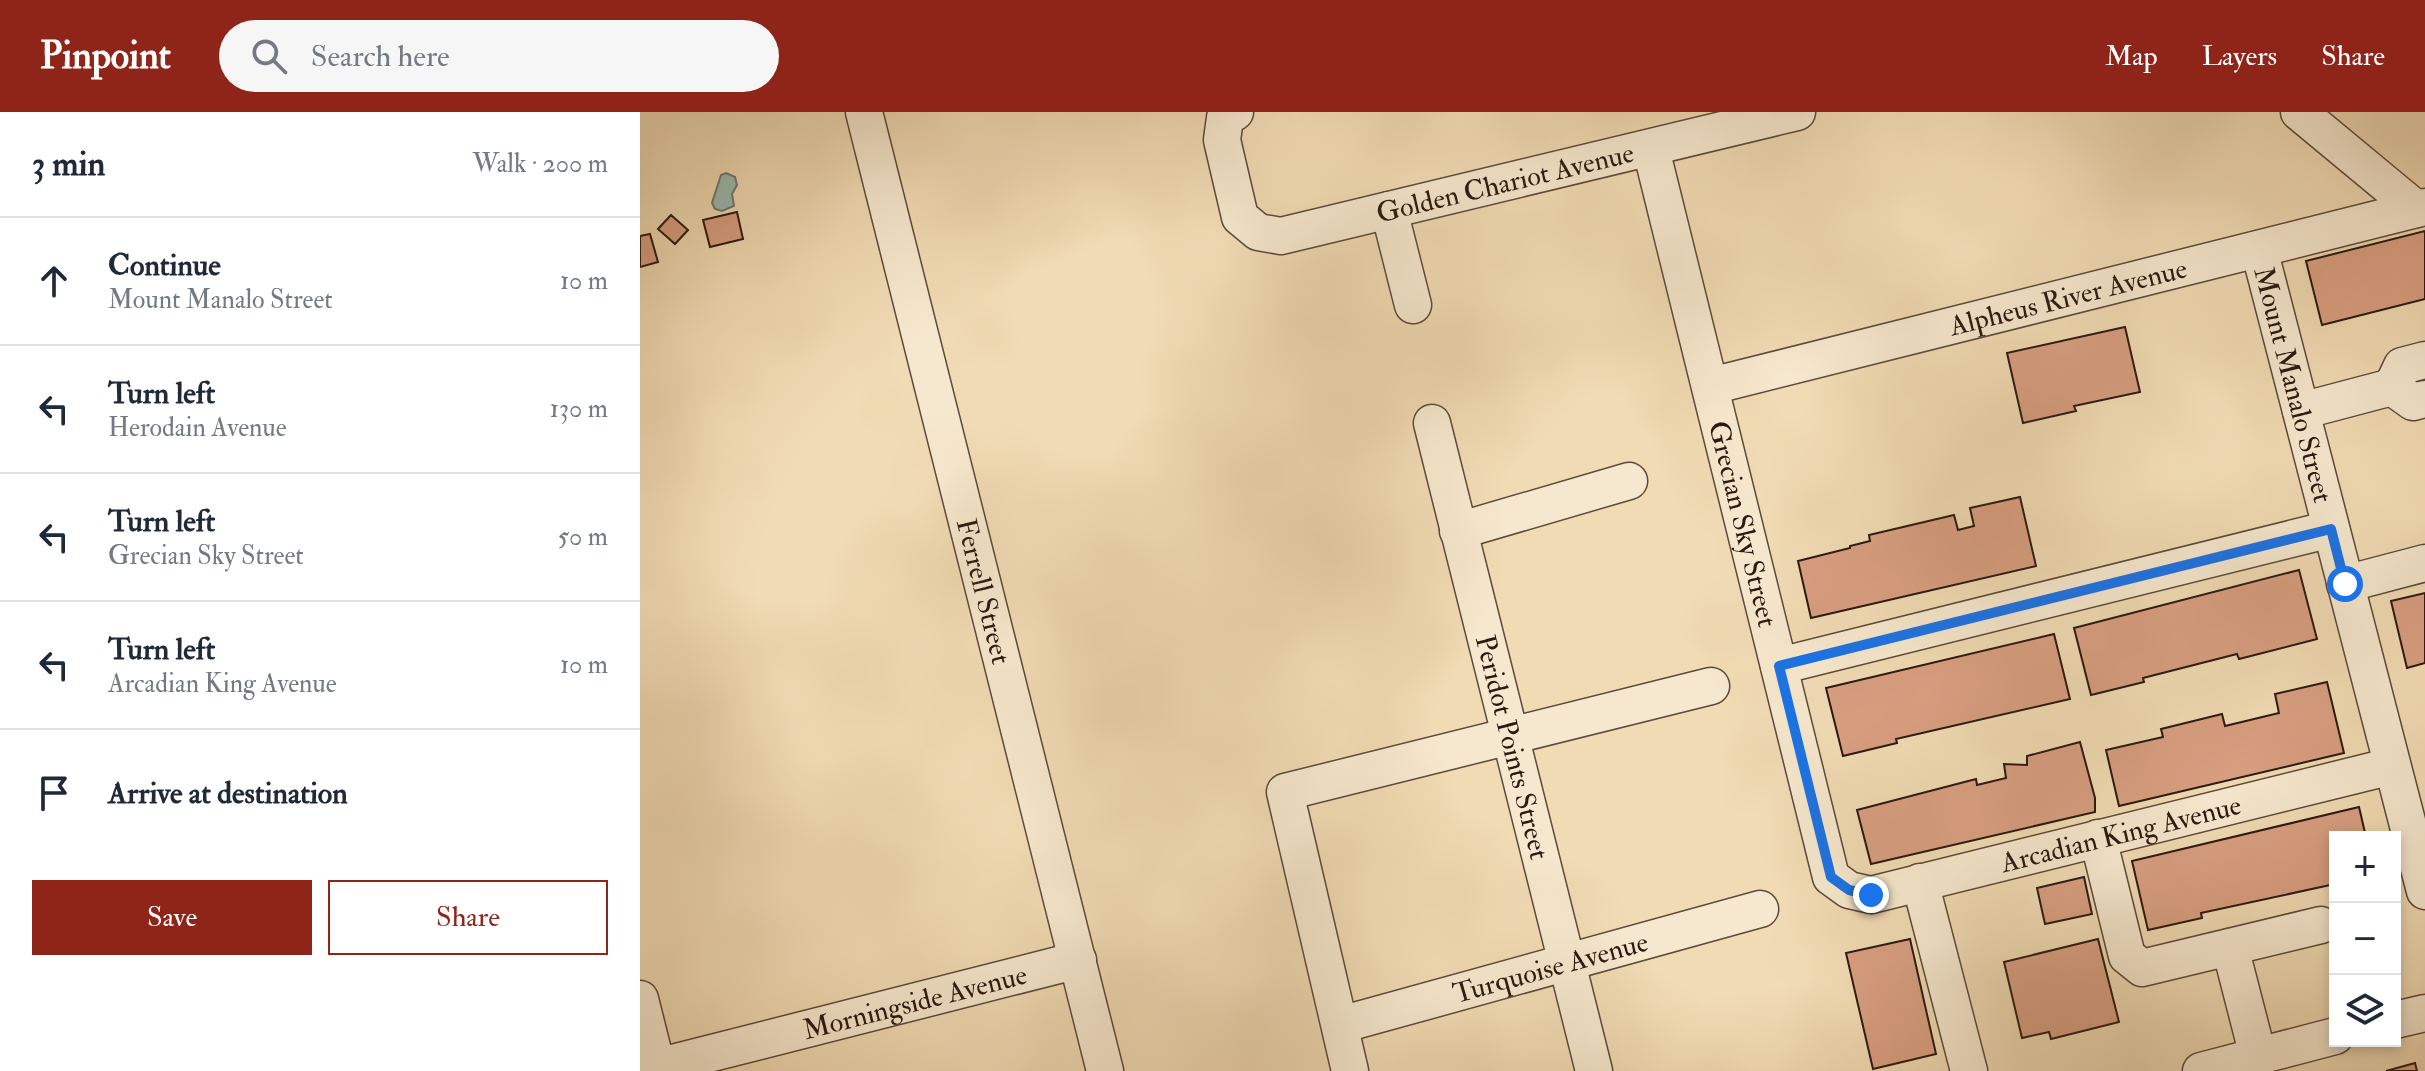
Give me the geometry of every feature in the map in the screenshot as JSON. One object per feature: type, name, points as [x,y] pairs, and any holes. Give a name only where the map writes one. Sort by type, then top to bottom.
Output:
[{"type":"street","name":"Ferrell Street","points":[[864,112],[1105,1071]]},
{"type":"street","name":"Golden Chariot Avenue","points":[[1230,115],[1222,140],[1240,217],[1258,232],[1281,236],[1797,112]]},
{"type":"street","points":[[2299,112],[2420,208]]},
{"type":"street","name":"Grecian Sky Street","points":[[1651,149],[1831,877],[1849,890]]},
{"type":"street","name":"Alpheus River Avenue","points":[[1711,386],[2420,208]]},
{"type":"street","points":[[1389,210],[1413,305]]},
{"type":"street","name":"Mount Manalo Street","points":[[2259,249],[2392,766],[2415,811],[2425,891]]},
{"type":"street","points":[[2301,411],[2408,393],[2402,366],[2425,360]]},
{"type":"street","name":"Peridot Points Street","points":[[1432,423],[1594,1071]]},
{"type":"street","points":[[1458,531],[1629,481]]},
{"type":"street","points":[[1779,666],[2331,529]]},
{"type":"street","points":[[2345,584],[2425,563]]},
{"type":"street","points":[[1350,1071],[1285,792],[1711,686]]},
{"type":"street","name":"Arcadian King Avenue","points":[[1849,890],[1871,895],[2392,766]]},
{"type":"street","points":[[2098,838],[2127,956],[2142,968],[2321,925]]},
{"type":"street","points":[[1920,882],[1969,1071]]},
{"type":"street","name":"Turquoise Avenue","points":[[1340,1025],[1760,909]]},
{"type":"street","points":[[2230,947],[2233,1065],[2329,1038]]},
{"type":"street","name":"Morningside Avenue","points":[[640,999],[657,1067],[1078,960]]},
{"type":"street","points":[[2401,1019],[2425,1013]]},
{"type":"water","points":[[726,173],[735,177],[737,185],[732,194],[734,206],[722,211],[715,209],[712,203],[721,175]]},
{"type":"building","points":[[737,212],[743,239],[710,247],[703,220]]},
{"type":"building","points":[[671,215],[688,230],[675,244],[658,229]]},
{"type":"building","points":[[2425,231],[2425,299],[2322,325],[2306,261]]},
{"type":"building","points":[[650,234],[658,262],[640,267],[640,236]]},
{"type":"building","points":[[2125,327],[2140,392],[2074,406],[2076,411],[2023,423],[2007,353]]},
{"type":"building","points":[[2020,497],[2036,566],[1811,618],[1798,561],[1870,541],[1869,535],[1954,515],[1958,530],[1974,526],[1970,508]]},
{"type":"building","points":[[2299,570],[2317,639],[2239,659],[2237,654],[2091,695],[2074,628]]},
{"type":"building","points":[[2425,593],[2425,663],[2407,668],[2391,601]]},
{"type":"building","points":[[2054,634],[2070,699],[1896,739],[1897,743],[1843,756],[1826,688]]},
{"type":"building","points":[[2327,682],[2344,753],[2119,806],[2106,750],[2163,737],[2161,729],[2222,714],[2225,726],[2279,713],[2275,694]]},
{"type":"building","points":[[2080,742],[2095,798],[2095,812],[1871,864],[1857,810],[1976,779],[1977,785],[2006,778],[2004,764],[2027,765],[2027,756]]},
{"type":"building","points":[[2359,807],[2365,831],[2329,831],[2329,885],[2201,913],[2202,918],[2148,930],[2132,861]]},
{"type":"building","points":[[2084,877],[2092,914],[2045,924],[2037,888]]},
{"type":"building","points":[[1910,939],[1936,1054],[1873,1069],[1846,953]]},
{"type":"building","points":[[2098,939],[2119,1022],[2051,1039],[2049,1032],[2022,1038],[2004,962]]},
{"type":"building","points":[[2415,1063],[2417,1071],[2386,1071]]},
{"type":"route","points":[[1871,895],[1849,890],[1831,877],[1779,666],[2331,529],[2345,584]]}]
